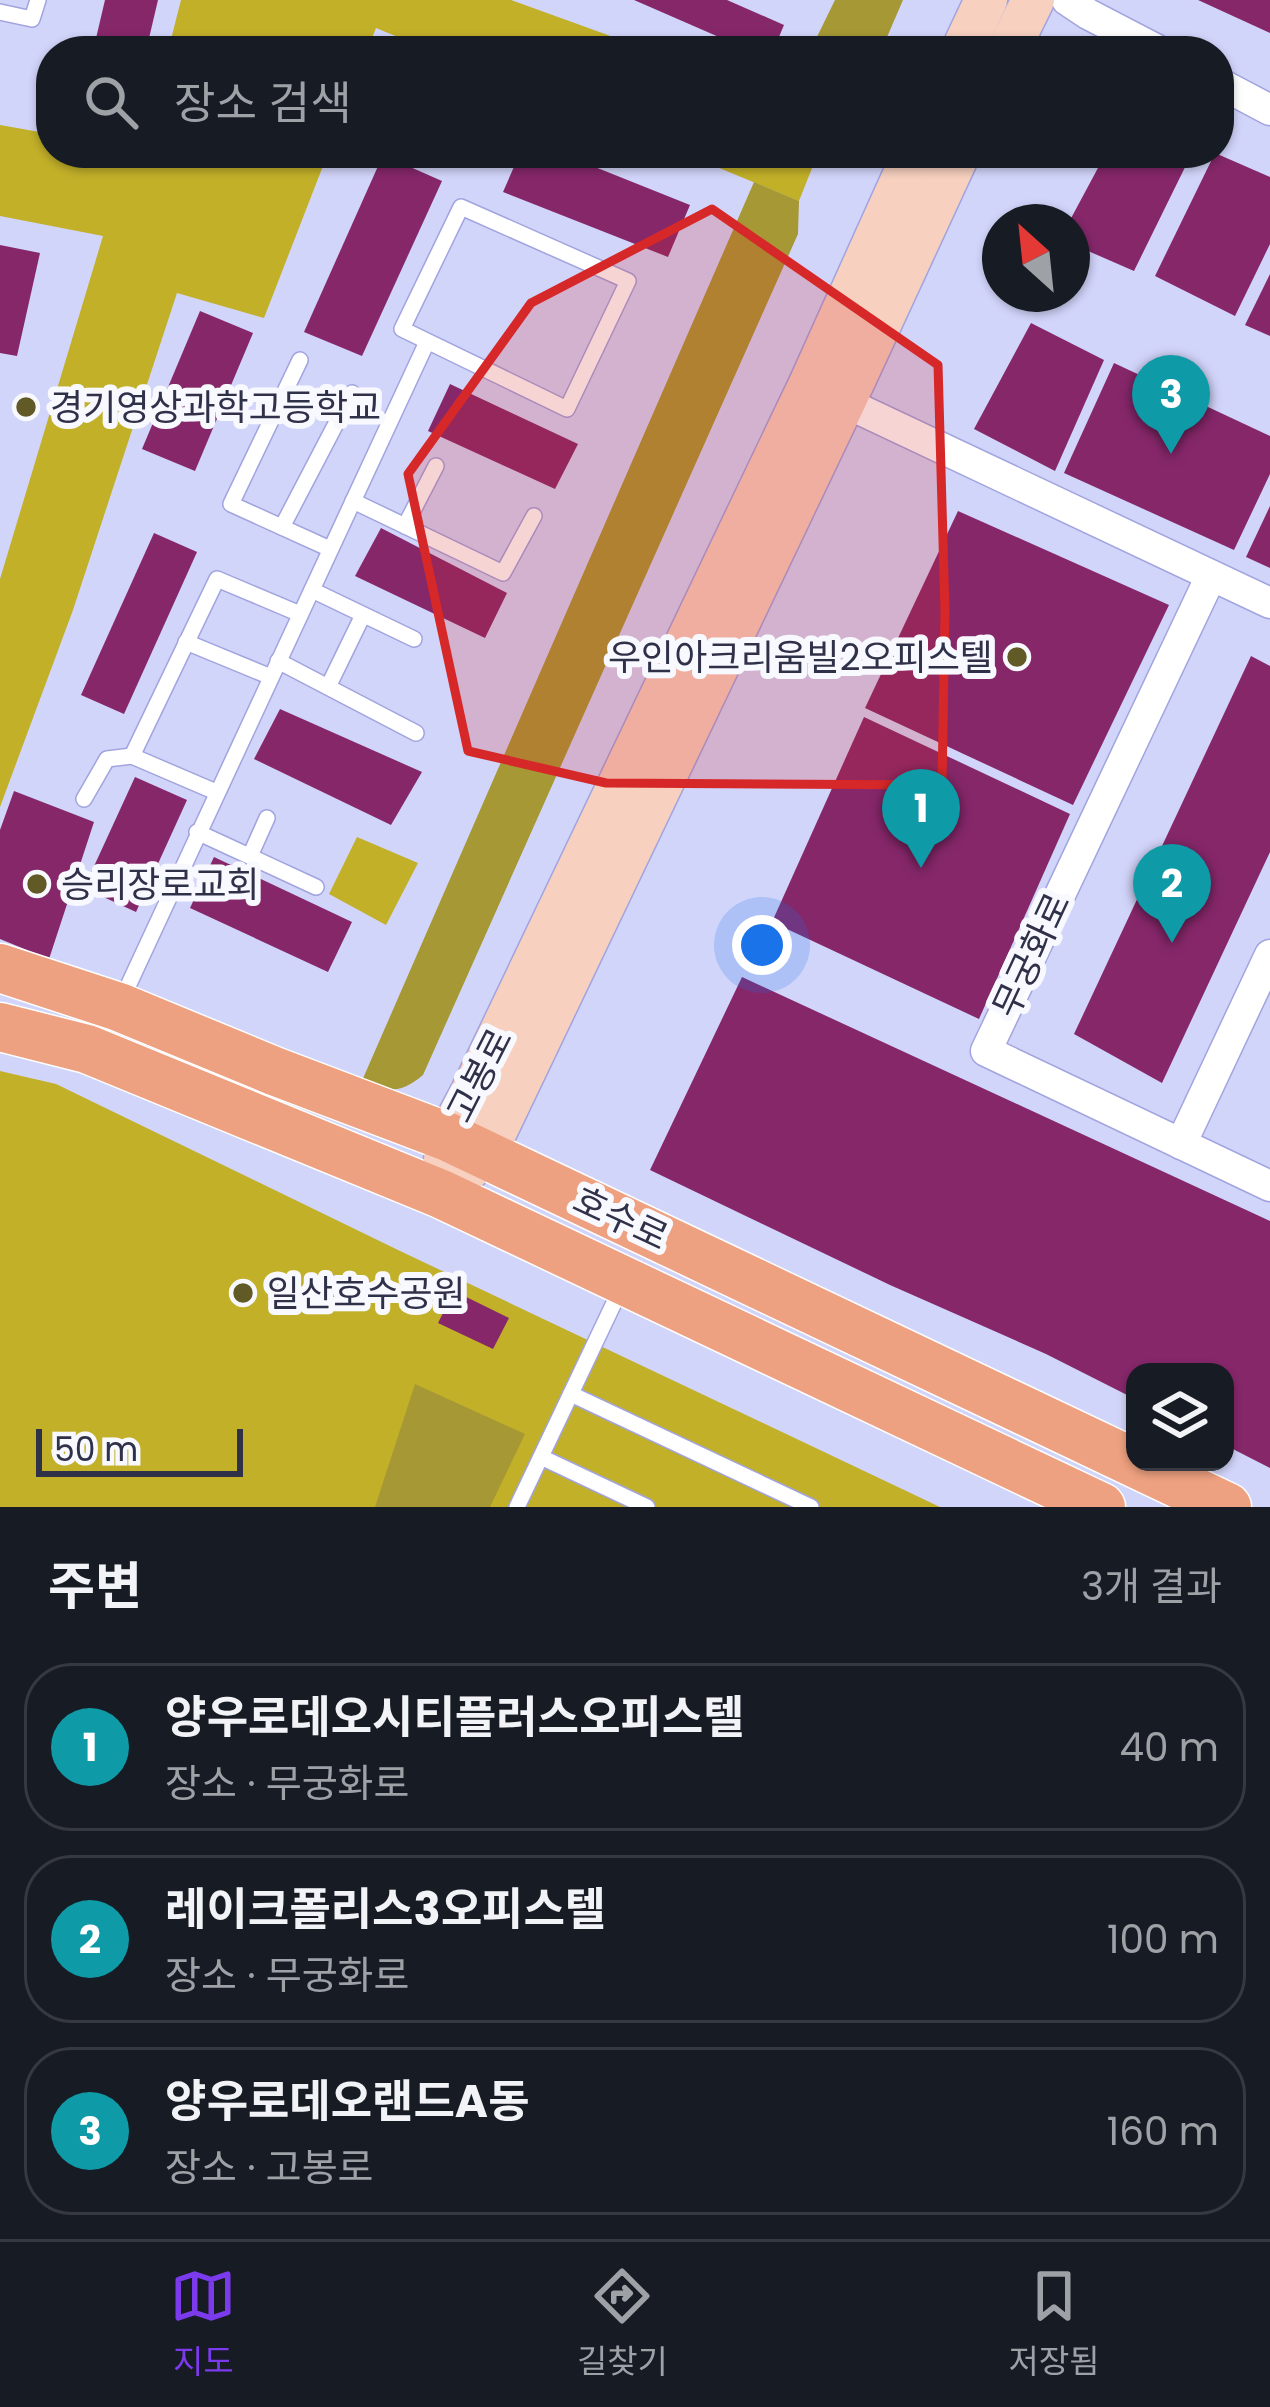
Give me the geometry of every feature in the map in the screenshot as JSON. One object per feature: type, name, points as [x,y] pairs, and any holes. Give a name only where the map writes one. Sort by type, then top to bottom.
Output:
[{"type":"main road","points":[[969,36],[986,0]]},
{"type":"main road","points":[[1015,36],[1033,0]]},
{"type":"main road","name":"고봉로","points":[[466,1145],[472,1092],[810,384],[907,168]]},
{"type":"main road","name":"고봉로","points":[[441,1194],[844,402],[952,168]]},
{"type":"main road","name":"호수로","points":[[0,968],[119,1007],[466,1145],[1227,1507]]},
{"type":"main road","name":"호수로","points":[[0,1027],[88,1049],[441,1194],[1101,1507]]},
{"type":"street","points":[[1067,0],[1130,36]]},
{"type":"street","points":[[1234,91],[1270,110]]},
{"type":"street","points":[[844,402],[1270,603]]},
{"type":"street","name":"무궁화로","points":[[1211,575],[986,1051],[1270,1186]]},
{"type":"street","points":[[1181,1144],[1270,955]]},
{"type":"lane","points":[[0,12],[32,19],[38,0]]},
{"type":"lane","points":[[461,207],[628,281],[567,409],[428,342],[402,329],[461,207]]},
{"type":"lane","points":[[119,1007],[428,342]]},
{"type":"lane","points":[[300,361],[230,504],[331,549]]},
{"type":"lane","points":[[282,527],[352,393]]},
{"type":"lane","points":[[405,526],[436,466]]},
{"type":"lane","points":[[353,501],[502,573],[534,516]]},
{"type":"lane","points":[[132,756],[217,579],[300,614]]},
{"type":"lane","points":[[311,590],[414,639]]},
{"type":"lane","points":[[328,687],[363,615]]},
{"type":"lane","points":[[186,642],[328,687],[416,734]]},
{"type":"lane","points":[[84,799],[107,759],[132,756],[216,792]]},
{"type":"lane","points":[[250,856],[267,818]]},
{"type":"lane","points":[[197,832],[316,886]]},
{"type":"lane","points":[[518,1507],[624,1281]]},
{"type":"lane","points":[[571,1394],[811,1507]]},
{"type":"lane","points":[[541,1457],[647,1507]]},
{"type":"highlighted area","points":[[712,209],[938,365],[945,611],[942,785],[606,783],[468,751],[408,474],[531,303]]},
{"type":"shaded area","points":[[181,0],[511,0],[611,36],[395,36],[376,28],[373,36],[172,36]]},
{"type":"shaded area","points":[[835,0],[903,0],[887,36],[817,36]]},
{"type":"shaded area","points":[[0,125],[36,131],[36,168],[322,168],[264,318],[177,293],[73,610],[0,807],[0,579],[103,236],[0,216]]},
{"type":"shaded area","points":[[719,168],[812,168],[799,201]]},
{"type":"shaded area","points":[[754,182],[799,201],[798,234],[423,1075],[394,1090],[361,1083]]},
{"type":"shaded area","points":[[357,837],[418,863],[386,925],[329,894]]},
{"type":"shaded area","name":"일산호수공원","points":[[0,1071],[56,1084],[940,1507],[0,1507]]},
{"type":"shaded area","points":[[415,1384],[525,1434],[490,1507],[375,1507]]},
{"type":"building","points":[[105,0],[158,0],[150,36],[97,36]]},
{"type":"building","points":[[634,0],[727,0],[784,25],[779,36],[717,36]]},
{"type":"building","points":[[1198,0],[1270,0],[1270,33]]},
{"type":"building","points":[[1234,161],[1270,177],[1270,244],[1235,316],[1155,276],[1208,168],[1234,168]]},
{"type":"building","points":[[377,168],[412,168],[442,181],[362,356],[304,332]]},
{"type":"building","points":[[513,168],[598,168],[690,205],[668,257],[503,192]]},
{"type":"building","points":[[1098,168],[1185,168],[1134,271],[1090,252],[1090,204],[1079,204]]},
{"type":"building","points":[[0,245],[40,253],[17,356],[0,353]]},
{"type":"building","points":[[1270,274],[1270,336],[1245,325]]},
{"type":"building","points":[[200,311],[253,333],[195,471],[142,449]]},
{"type":"building","points":[[1031,323],[1104,360],[1055,471],[974,429]]},
{"type":"building","points":[[1114,363],[1270,436],[1270,474],[1234,550],[1064,473]]},
{"type":"building","points":[[450,384],[578,444],[555,489],[428,431]]},
{"type":"building","points":[[1270,506],[1270,568],[1246,557]]},
{"type":"building","name":"우인아크리움빌2오피스텔","points":[[958,511],[1169,605],[1073,805],[865,708]]},
{"type":"building","points":[[381,528],[507,593],[485,638],[355,576]]},
{"type":"building","points":[[154,533],[197,552],[124,714],[81,695]]},
{"type":"building","points":[[1251,656],[1270,666],[1270,852],[1162,1083],[1074,1034]]},
{"type":"building","points":[[280,709],[422,772],[391,825],[254,759]]},
{"type":"building","points":[[864,717],[1070,814],[979,1019],[772,922]]},
{"type":"building","points":[[135,777],[187,800],[136,912],[84,888]]},
{"type":"building","name":"승리장로교회","points":[[14,791],[94,822],[49,959],[0,939],[0,830]]},
{"type":"building","points":[[214,857],[352,922],[328,972],[190,908]]},
{"type":"building","points":[[742,977],[1270,1221],[1270,1468],[1234,1450],[1234,1363],[1126,1363],[1126,1394],[650,1170]]},
{"type":"building","points":[[454,1291],[509,1318],[493,1349],[438,1323]]},
{"type":"place","name":"경기영상과학고등학교","points":[[26,407]]},
{"type":"place","name":"양우로데오랜드A동","points":[[1171,454]]},
{"type":"place","name":"우인아크리움빌2오피스텔","points":[[1017,657]]},
{"type":"place","name":"양우로데오시티플러스오피스텔","points":[[921,868]]},
{"type":"place","name":"승리장로교회","points":[[37,884]]},
{"type":"place","name":"레이크폴리스3오피스텔","points":[[1172,943]]},
{"type":"place","name":"일산호수공원","points":[[243,1293]]}]
